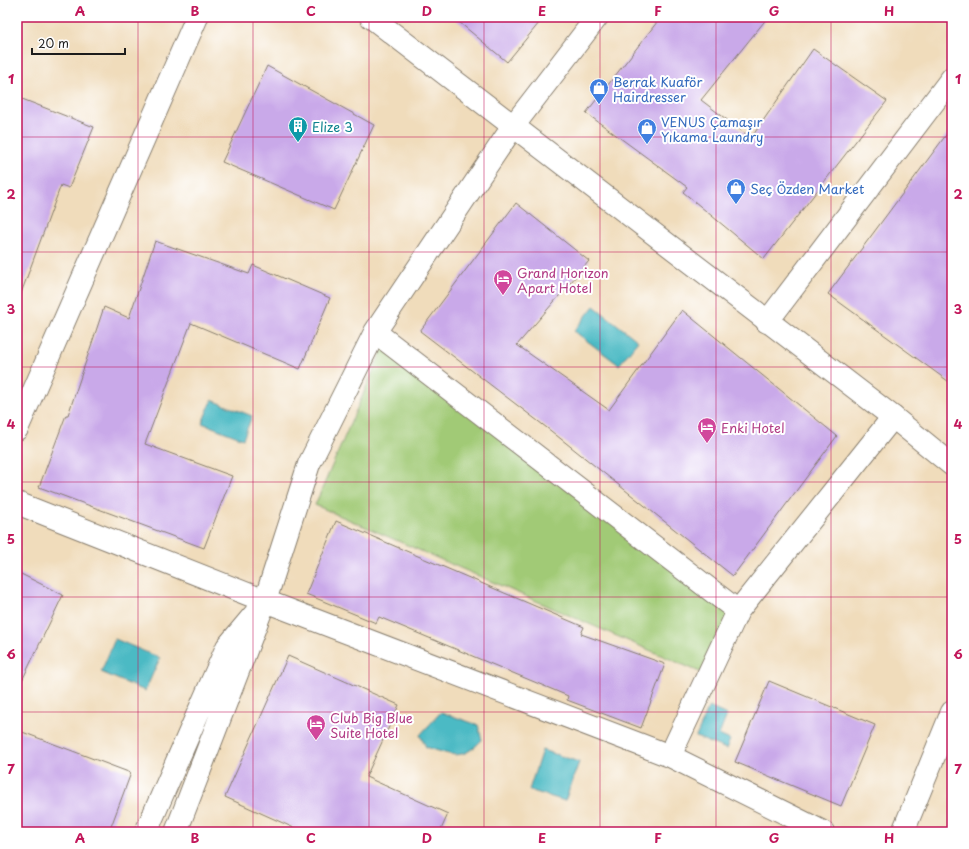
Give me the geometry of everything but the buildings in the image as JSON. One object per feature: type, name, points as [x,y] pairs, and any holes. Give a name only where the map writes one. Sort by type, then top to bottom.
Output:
[{"type":"street","points":[[17,428],[197,17]]},
{"type":"street","points":[[371,17],[767,322],[893,417],[952,465]]},
{"type":"street","points":[[176,832],[265,601],[309,464],[375,332],[514,126],[597,17]]},
{"type":"street","points":[[767,322],[952,78]]},
{"type":"street","points":[[375,332],[738,611]]},
{"type":"street","points":[[670,756],[738,611],[893,417]]},
{"type":"street","points":[[17,503],[265,601],[670,756],[823,832]]},
{"type":"street","points":[[146,832],[227,647],[265,601]]},
{"type":"street","points":[[903,832],[952,712]]},
{"type":"green space","points":[[384,346],[729,614],[702,673],[315,505]]},
{"type":"water","points":[[594,306],[638,341],[619,365],[574,331]]},
{"type":"water","points":[[212,400],[252,416],[243,439],[202,423]]},
{"type":"water","points":[[115,639],[160,658],[145,691],[101,672]]},
{"type":"water","points":[[709,707],[727,715],[719,735],[730,740],[726,749],[696,737]]},
{"type":"water","points":[[441,712],[478,725],[482,740],[468,752],[456,755],[426,747],[420,735]]},
{"type":"water","points":[[542,750],[579,762],[565,801],[529,790]]},
{"type":"place","name":"Berrak Kuaför Hairdresser","points":[[599,105]]},
{"type":"place","name":"Elize 3","points":[[298,143]]},
{"type":"place","name":"VENUS Çamaşır Yıkama Laundry","points":[[647,145]]},
{"type":"place","name":"Seç Özden Market","points":[[736,205]]},
{"type":"place","name":"Grand Horizon Apart Hotel","points":[[503,296]]},
{"type":"place","name":"Enki Hotel","points":[[707,444]]},
{"type":"place","name":"Club Big Blue Suite Hotel","points":[[316,741]]}]
